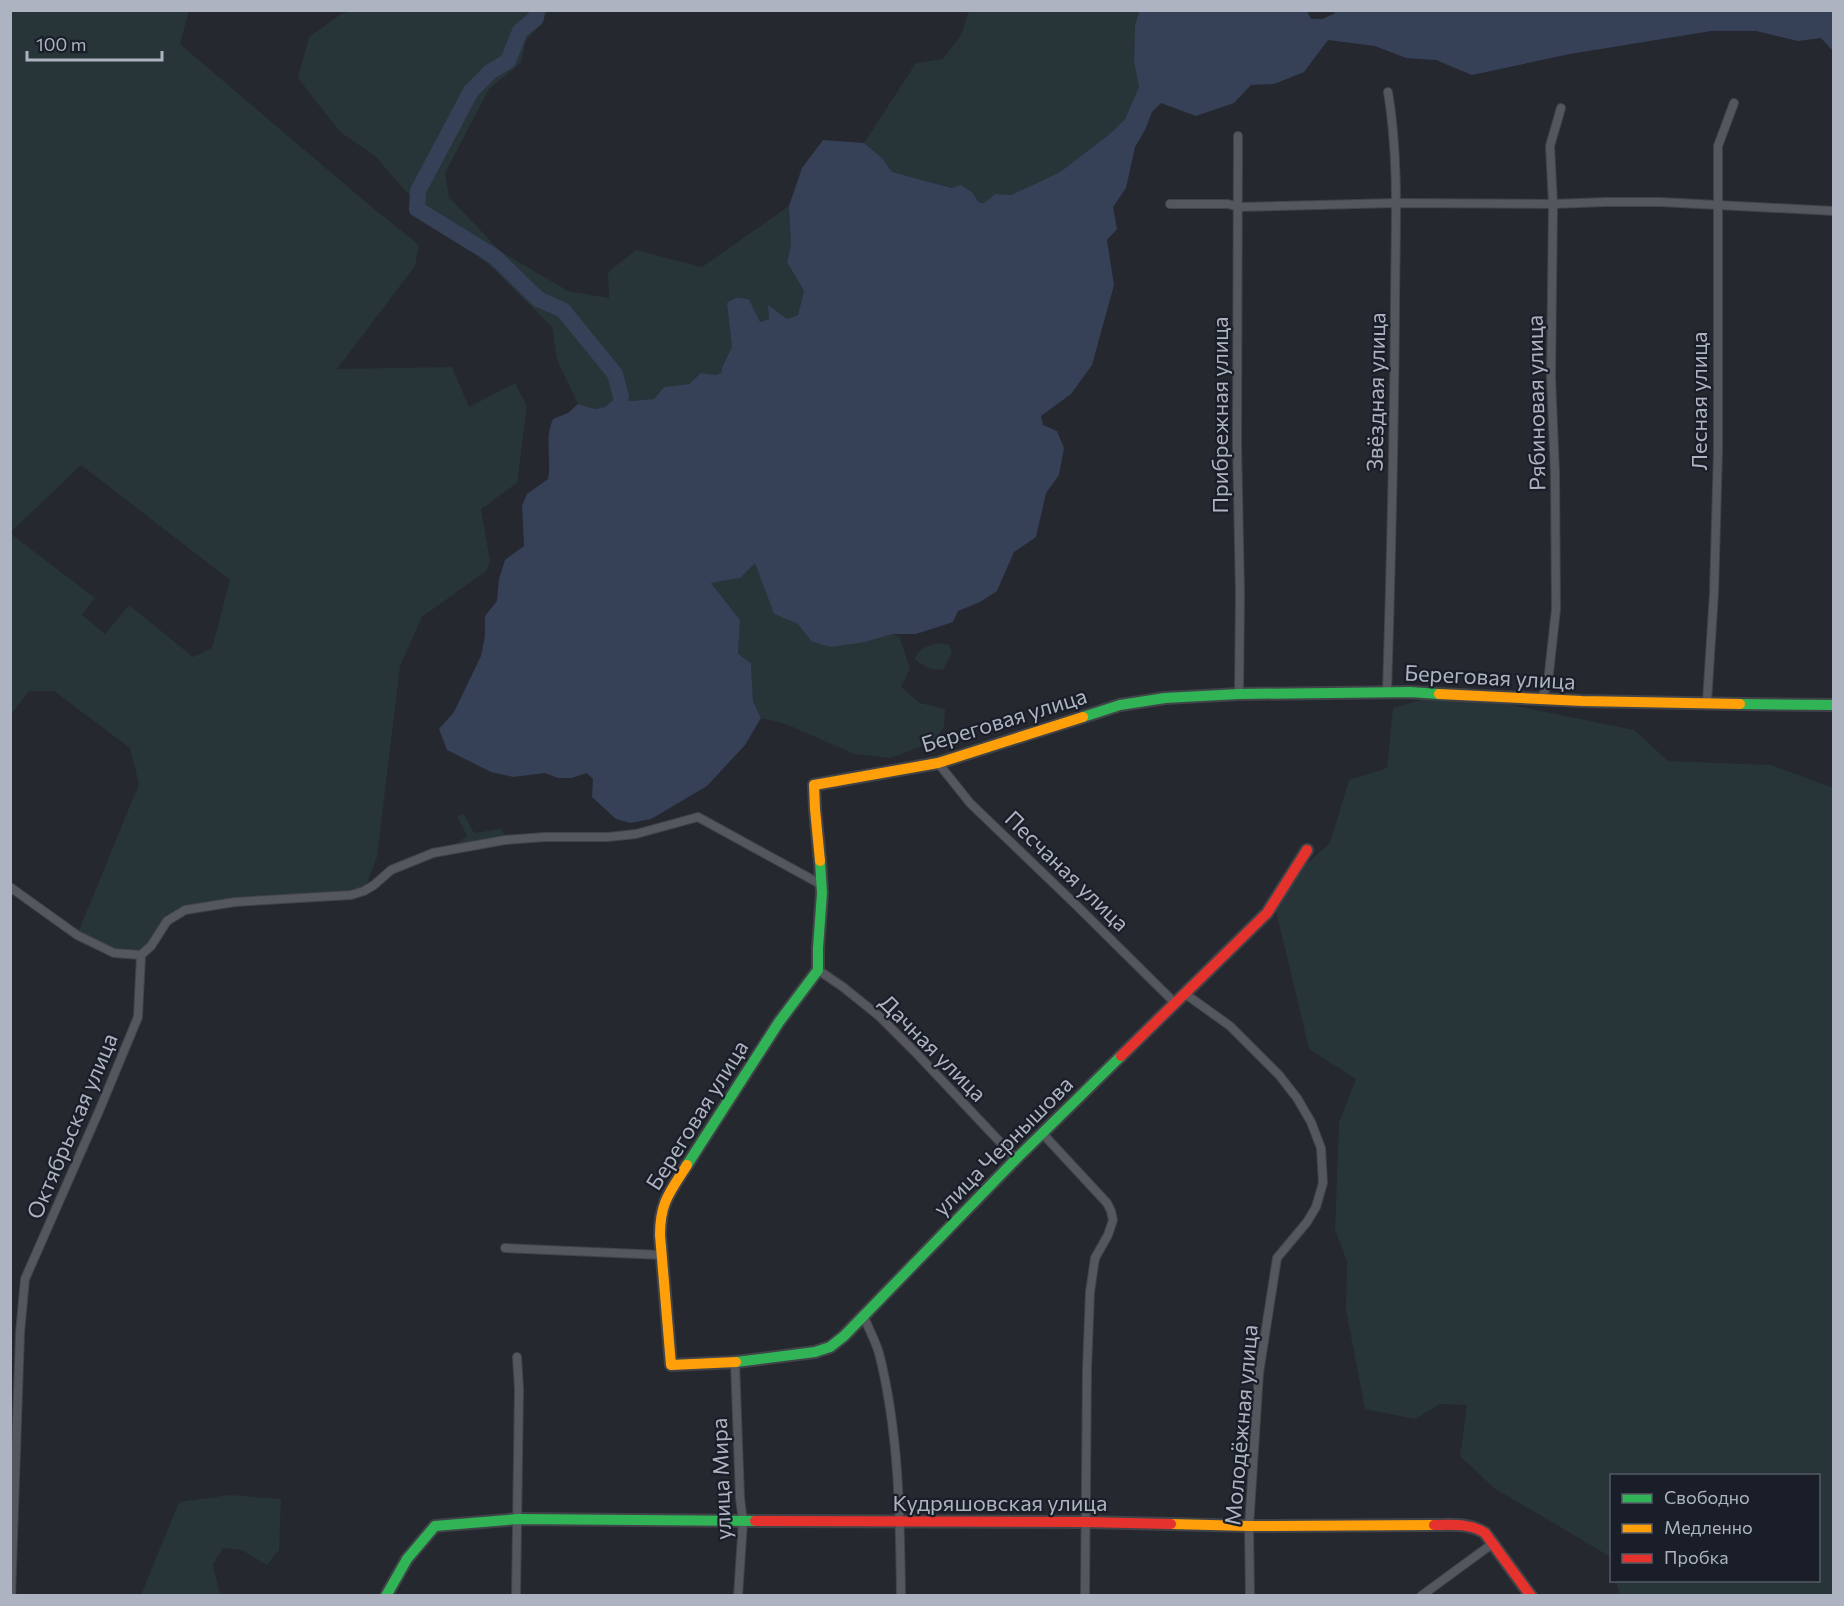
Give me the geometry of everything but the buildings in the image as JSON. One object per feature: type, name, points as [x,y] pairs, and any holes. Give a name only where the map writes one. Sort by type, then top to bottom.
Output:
[{"type":"street","name":"Звёздная улица","points":[[1387,692],[1394,439],[1395,203],[1394,146],[1388,92]]},
{"type":"street","name":"Лесная улица","points":[[1707,702],[1714,593],[1717,487],[1718,146],[1734,103]]},
{"type":"street","name":"Рябиновая улица","points":[[1542,698],[1548,682],[1556,609],[1555,473],[1551,377],[1553,204],[1550,146],[1561,108]]},
{"type":"street","name":"Прибрежная улица","points":[[1238,135],[1239,694]]},
{"type":"street","points":[[1170,204],[1228,204],[1239,207],[1395,203],[1660,202],[1833,211]]},
{"type":"street","name":"Береговая улица","points":[[671,1365],[660,1219],[665,1199],[724,1111],[790,1005],[818,970],[822,885],[813,785],[938,763],[1120,705],[1165,698],[1239,694],[1387,692],[1582,701],[1833,705]]},
{"type":"street","name":"Песчаная улица","points":[[938,763],[970,803],[1174,1002]]},
{"type":"street","points":[[10,888],[77,935],[114,953],[141,955],[151,946],[167,921],[185,910],[235,902],[351,895],[374,885],[391,870],[433,853],[505,840],[636,834],[698,817],[822,885]]},
{"type":"street","name":"улица Чернышова","points":[[671,1365],[735,1362],[815,1352],[830,1347],[844,1336],[1016,1159],[1267,913],[1307,850]]},
{"type":"street","name":"Октябрьская улица","points":[[11,1596],[20,1333],[25,1279],[99,1112],[138,1017],[141,955]]},
{"type":"street","name":"Дачная улица","points":[[818,970],[879,1016],[1016,1159]]},
{"type":"street","name":"Молодёжная улица","points":[[1184,993],[1230,1026],[1279,1075],[1297,1098],[1311,1122],[1321,1148],[1323,1183],[1316,1207],[1307,1222],[1277,1258],[1259,1373],[1249,1526],[1250,1596]]},
{"type":"street","points":[[1043,1134],[1107,1203],[1113,1220],[1108,1235],[1095,1258],[1091,1281],[1087,1369],[1085,1596]]},
{"type":"street","points":[[505,1248],[662,1255]]},
{"type":"street","points":[[862,1315],[878,1351],[895,1436],[901,1596]]},
{"type":"street","points":[[516,1596],[519,1389],[517,1358]]},
{"type":"street","name":"улица Мира","points":[[735,1362],[742,1522],[738,1596]]},
{"type":"street","name":"Кудряшовская улица","points":[[386,1596],[407,1559],[435,1526],[518,1519],[900,1523],[1085,1522],[1249,1526],[1461,1525],[1476,1527],[1485,1533],[1531,1596]]},
{"type":"street","points":[[1421,1596],[1492,1544]]},
{"type":"shaded area","points":[[355,10],[547,11],[542,24],[526,40],[521,63],[489,89],[445,173],[449,197],[500,251],[568,291],[609,298],[608,272],[636,250],[702,267],[789,206],[791,245],[787,262],[804,291],[798,315],[787,319],[768,306],[769,319],[760,322],[733,298],[727,303],[732,347],[722,366],[722,372],[717,375],[701,373],[689,384],[664,387],[654,399],[631,401],[621,397],[605,407],[595,409],[578,404],[557,360],[552,327],[463,242],[412,214],[411,197],[375,156],[340,132],[298,78],[309,37],[341,14]]},
{"type":"shaded area","points":[[11,11],[189,11],[180,44],[419,245],[415,266],[337,369],[452,367],[469,407],[515,383],[527,406],[517,483],[481,509],[490,561],[486,571],[422,617],[400,666],[377,857],[364,891],[185,910],[167,921],[141,955],[114,953],[77,935],[139,784],[130,748],[54,691],[29,691],[11,714],[11,534],[95,598],[82,615],[105,634],[129,605],[193,657],[212,648],[230,580],[81,465],[11,532]]},
{"type":"shaded area","points":[[969,11],[1139,11],[1135,26],[1134,62],[1139,87],[1125,119],[1111,133],[1060,172],[1011,195],[995,194],[984,203],[978,202],[973,193],[892,172],[882,158],[864,143],[916,63],[943,59],[961,35]]},
{"type":"shaded area","points":[[755,562],[774,614],[798,624],[811,641],[865,642],[893,634],[900,638],[910,669],[901,687],[920,703],[945,709],[944,727],[933,742],[891,758],[854,754],[786,724],[761,718],[753,701],[751,663],[738,654],[740,620],[711,583],[740,578]]},
{"type":"shaded area","points":[[941,643],[949,645],[952,653],[943,670],[927,668],[915,659],[922,649]]},
{"type":"shaded area","points":[[1431,697],[1507,704],[1634,730],[1668,761],[1771,765],[1833,788],[1833,1595],[1620,1595],[1616,1582],[1820,1582],[1820,1474],[1610,1474],[1610,1560],[1609,1556],[1494,1488],[1460,1456],[1467,1405],[1440,1404],[1415,1419],[1365,1409],[1346,1310],[1347,1261],[1335,1230],[1339,1122],[1356,1079],[1309,1049],[1272,894],[1330,843],[1349,780],[1387,768],[1393,708]]},
{"type":"shaded area","points":[[464,814],[474,833],[501,829],[505,835],[453,846],[467,836],[457,816]]},
{"type":"shaded area","points":[[229,1495],[281,1499],[279,1550],[267,1565],[242,1550],[223,1548],[213,1564],[220,1595],[141,1595],[179,1502]]},
{"type":"water","points":[[1139,11],[1307,11],[1311,19],[1322,19],[1334,14],[1335,11],[1833,11],[1833,51],[1821,38],[1798,41],[1756,31],[1711,31],[1570,54],[1472,75],[1436,60],[1406,58],[1375,46],[1328,40],[1304,72],[1274,84],[1251,85],[1234,103],[1196,116],[1161,103],[1152,112],[1135,147],[1126,188],[1113,207],[1117,229],[1107,240],[1114,285],[1092,365],[1071,394],[1041,416],[1043,425],[1057,431],[1064,448],[1059,475],[1046,493],[1036,537],[1014,552],[997,591],[980,602],[958,611],[953,622],[916,634],[893,634],[865,642],[830,647],[811,641],[798,624],[774,614],[755,563],[740,578],[711,583],[740,620],[738,654],[751,663],[753,701],[761,718],[745,745],[707,786],[651,819],[630,823],[616,819],[592,797],[593,779],[587,773],[572,778],[558,778],[545,773],[513,777],[491,772],[447,750],[439,729],[454,712],[481,656],[485,636],[485,616],[497,601],[499,579],[505,560],[524,546],[522,506],[527,494],[548,479],[549,434],[553,419],[568,413],[578,404],[595,409],[605,407],[621,397],[631,401],[654,399],[664,387],[689,384],[701,373],[717,375],[722,372],[722,367],[732,347],[727,303],[735,298],[749,300],[760,322],[769,319],[768,305],[787,319],[798,315],[804,291],[787,262],[791,245],[789,206],[802,168],[823,140],[864,143],[882,158],[892,172],[952,188],[961,185],[973,193],[978,202],[984,203],[995,194],[1011,195],[1060,172],[1111,133],[1125,119],[1139,87],[1134,62],[1135,26]]},
{"type":"waterway","points":[[537,10],[536,18],[520,31],[508,61],[490,72],[471,91],[418,191],[417,209],[495,257],[538,299],[563,310],[615,374],[621,397]]},
{"type":"traffic: fast","points":[[1083,717],[1120,705],[1165,698],[1239,694],[1410,692],[1439,694]]},
{"type":"traffic: fast","points":[[1740,704],[1834,705]]},
{"type":"traffic: fast","points":[[687,1165],[779,1022],[818,970],[822,893],[820,861]]},
{"type":"traffic: fast","points":[[736,1362],[815,1352],[830,1347],[844,1336],[1016,1159],[1121,1056]]},
{"type":"traffic: fast","points":[[386,1596],[407,1559],[435,1526],[518,1519],[755,1521]]},
{"type":"traffic: slow","points":[[1439,694],[1582,701],[1740,704]]},
{"type":"traffic: slow","points":[[820,861],[814,785],[938,763],[1083,717]]},
{"type":"traffic: slow","points":[[687,1165],[667,1198],[660,1224],[671,1365],[736,1362]]},
{"type":"traffic: slow","points":[[1171,1524],[1434,1525]]},
{"type":"traffic: jam","points":[[1121,1056],[1267,913],[1307,850]]},
{"type":"traffic: jam","points":[[755,1521],[1171,1524]]},
{"type":"traffic: jam","points":[[1434,1525],[1467,1526],[1485,1533],[1531,1596]]}]
